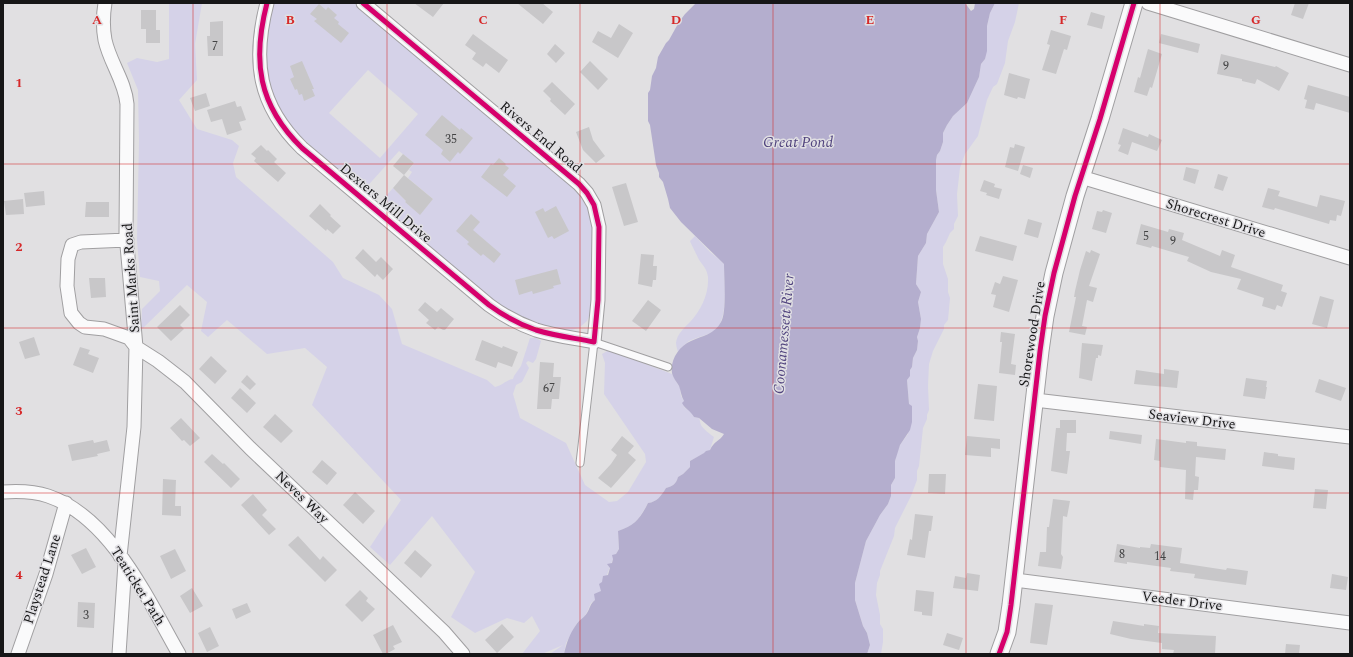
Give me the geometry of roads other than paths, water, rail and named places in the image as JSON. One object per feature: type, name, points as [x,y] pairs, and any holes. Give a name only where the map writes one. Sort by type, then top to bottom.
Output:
[{"type":"street","name":"Saint Marks Road","points":[[105,3],[105,40],[124,84],[127,104],[127,240],[136,347],[134,427],[123,559],[118,654]]},
{"type":"street","name":"Dexters Mill Drive","points":[[267,3],[261,33],[259,55],[260,76],[271,107],[290,137],[499,312],[516,322],[537,330],[594,342]]},
{"type":"street","name":"Rivers End Road","points":[[363,3],[556,165],[578,184],[589,197],[597,213],[600,234],[598,300],[594,342]]},
{"type":"street","name":"Shorewood Drive","points":[[999,654],[1007,632],[1045,316],[1054,273],[1081,177],[1134,3]]},
{"type":"street","points":[[1148,3],[1350,65]]},
{"type":"street","name":"Shorecrest Drive","points":[[1081,177],[1350,258]]},
{"type":"street","name":"Neves Way","points":[[127,240],[81,242],[72,245],[68,259],[67,286],[71,313],[79,323],[85,327],[104,329],[129,338],[136,347],[158,361],[185,382],[250,448],[444,632],[463,654]]},
{"type":"street","name":"Seaview Drive","points":[[1035,400],[1350,437]]},
{"type":"street","name":"Teaticket Path","points":[[3,492],[23,491],[47,495],[76,509],[92,523],[123,559],[179,654]]},
{"type":"street","name":"Playstead Lane","points":[[18,654],[46,574],[66,503]]},
{"type":"street","name":"Veeder Drive","points":[[1014,580],[1350,623]]},
{"type":"lane","points":[[580,463],[594,342],[668,367]]},
{"type":"water","name":"Great Pond","points":[[696,3],[965,3],[971,11],[974,9],[975,3],[995,3],[990,13],[987,26],[987,51],[985,59],[981,64],[979,77],[967,103],[953,116],[947,125],[943,133],[943,142],[936,160],[936,190],[939,212],[927,234],[926,243],[918,256],[916,284],[921,292],[918,302],[921,319],[917,337],[917,350],[913,358],[910,376],[907,380],[909,404],[912,406],[912,422],[910,430],[900,445],[895,461],[895,478],[891,485],[891,496],[888,504],[880,515],[866,541],[855,583],[855,600],[870,645],[867,654],[564,654],[568,639],[574,628],[586,615],[595,600],[594,594],[601,591],[599,584],[602,582],[603,576],[608,575],[610,568],[607,564],[612,563],[612,555],[616,554],[619,549],[618,531],[633,524],[648,503],[658,498],[666,488],[674,484],[678,477],[690,467],[690,461],[710,450],[724,434],[712,429],[699,418],[694,417],[683,405],[682,403],[684,401],[679,386],[673,375],[672,363],[676,354],[683,346],[712,332],[721,322],[725,303],[724,264],[681,222],[670,208],[663,182],[659,177],[648,121],[648,93],[658,57],[679,22]]},
{"type":"water label","name":"Coonamessett River","points":[[784,334]]}]
